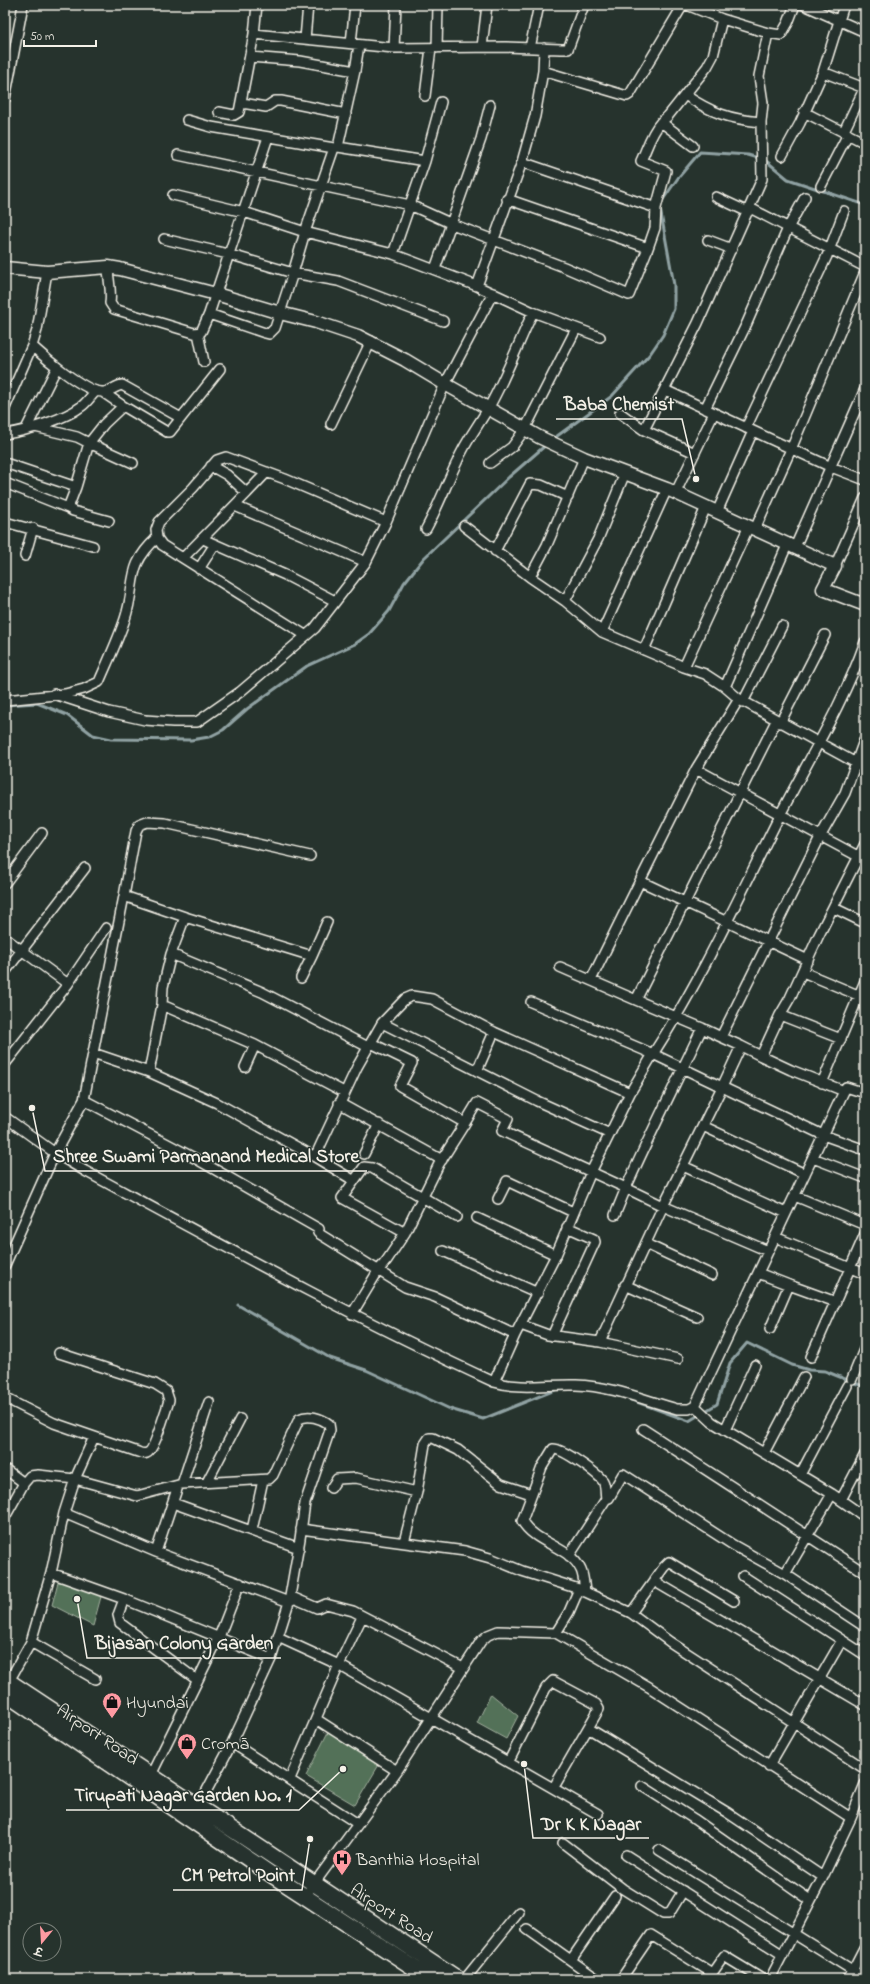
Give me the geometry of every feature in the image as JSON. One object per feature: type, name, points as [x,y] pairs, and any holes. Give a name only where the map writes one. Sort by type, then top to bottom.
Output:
[{"type":"main road","name":"Airport Road","points":[[6,1684],[198,1807],[430,1979]]},
{"type":"main road","name":"Airport Road","points":[[6,1684],[309,1890],[458,1979]]},
{"type":"street","points":[[5,99],[23,5]]},
{"type":"street","points":[[219,112],[236,114],[239,112],[242,103],[254,34],[256,5]]},
{"type":"street","points":[[304,39],[308,5]]},
{"type":"street","points":[[209,314],[269,334],[275,328],[305,232],[320,187],[336,147],[346,114],[356,71],[355,5]]},
{"type":"street","points":[[394,48],[396,5]]},
{"type":"street","points":[[425,96],[434,48],[438,5]]},
{"type":"street","points":[[482,47],[487,5]]},
{"type":"street","points":[[530,48],[539,5]]},
{"type":"street","points":[[254,34],[394,48],[568,48],[584,5]]},
{"type":"street","points":[[543,71],[627,96],[630,94],[683,5]]},
{"type":"street","points":[[687,5],[722,19],[768,33],[781,35],[788,23],[795,5]]},
{"type":"street","points":[[804,5],[865,32]]},
{"type":"street","points":[[782,156],[791,142],[823,72],[838,20],[844,5]]},
{"type":"street","points":[[178,156],[410,205],[452,224],[495,239],[629,295],[655,228],[656,208],[666,171],[641,161],[656,127],[685,95],[707,67],[713,56],[722,19]]},
{"type":"street","points":[[644,430],[665,390],[732,249],[762,179],[761,122],[763,103],[759,76],[768,33]]},
{"type":"street","points":[[477,286],[522,162],[535,116],[543,71],[544,48]]},
{"type":"street","points":[[250,57],[300,61],[356,71]]},
{"type":"street","points":[[821,186],[846,133],[865,87],[823,72]]},
{"type":"street","points":[[685,95],[706,109],[730,118],[761,122]]},
{"type":"street","points":[[242,103],[262,107],[281,101],[346,114]]},
{"type":"street","points":[[393,254],[425,161],[441,102]]},
{"type":"street","points":[[435,269],[481,138],[490,105]]},
{"type":"street","points":[[804,112],[865,143]]},
{"type":"street","points":[[187,120],[211,127],[268,137],[425,161]]},
{"type":"street","points":[[661,122],[693,146]]},
{"type":"street","points":[[108,267],[108,280],[112,294],[110,303],[112,307],[198,333],[203,330],[268,137]]},
{"type":"street","points":[[522,162],[656,208]]},
{"type":"street","points":[[173,195],[244,212],[305,232],[393,254],[477,286],[533,312],[600,337]]},
{"type":"street","points":[[705,409],[747,323],[788,228],[805,197]]},
{"type":"street","points":[[716,198],[749,210],[788,228],[865,267]]},
{"type":"street","points":[[508,199],[648,248]]},
{"type":"street","points":[[644,650],[750,429],[830,250],[844,211]]},
{"type":"street","points":[[164,240],[228,254],[293,273],[338,281],[443,321]]},
{"type":"street","points":[[708,240],[732,249]]},
{"type":"street","points":[[5,268],[47,272],[108,267],[134,272],[216,294],[280,314],[346,331],[406,360],[538,437],[584,458],[671,491],[835,566]]},
{"type":"street","points":[[5,408],[32,346],[37,330],[47,272]]},
{"type":"street","points":[[684,667],[792,447],[865,272]]},
{"type":"street","points":[[54,694],[109,712],[130,717],[173,722],[197,722],[240,692],[315,628],[366,562],[386,522],[445,384],[493,293]]},
{"type":"street","points":[[426,529],[445,493],[456,462],[469,437],[488,408],[533,312]]},
{"type":"street","points":[[490,463],[512,446],[526,429],[576,329]]},
{"type":"street","points":[[198,333],[204,362]]},
{"type":"street","points":[[331,424],[371,342]]},
{"type":"street","points":[[32,346],[57,367],[167,432],[174,428],[220,369]]},
{"type":"street","points":[[31,428],[57,367]]},
{"type":"street","points":[[5,434],[31,428],[63,416],[82,406],[100,392],[122,385],[181,418]]},
{"type":"street","points":[[725,687],[791,545],[831,467],[865,389]]},
{"type":"street","points":[[665,390],[792,447],[831,467],[865,480]]},
{"type":"street","points":[[68,508],[89,443],[104,424],[123,406]]},
{"type":"street","points":[[620,413],[644,430],[695,453]]},
{"type":"street","points":[[602,632],[671,491],[695,453],[714,413]]},
{"type":"street","points":[[31,428],[77,437],[133,463]]},
{"type":"street","points":[[305,635],[162,545],[157,538],[156,530],[159,522],[193,488],[217,460],[226,456],[386,522]]},
{"type":"street","points":[[530,577],[568,497],[584,458]]},
{"type":"street","points":[[5,463],[76,487]]},
{"type":"street","points":[[211,466],[227,475],[247,493]]},
{"type":"street","points":[[183,558],[267,472]]},
{"type":"street","points":[[565,601],[598,539],[625,473]]},
{"type":"street","points":[[5,483],[73,511],[109,521]]},
{"type":"street","points":[[496,551],[530,484],[541,485],[568,497]]},
{"type":"street","points":[[865,498],[835,566],[823,589],[865,605]]},
{"type":"street","points":[[235,506],[366,562]]},
{"type":"street","points":[[5,522],[34,528],[93,546]]},
{"type":"street","points":[[464,526],[530,577],[565,601],[602,632],[684,667],[705,674],[741,700],[778,722],[865,768]]},
{"type":"street","points":[[25,556],[34,528]]},
{"type":"street","points":[[5,700],[84,689],[99,682],[126,616],[134,568],[147,548],[157,538]]},
{"type":"street","points":[[203,539],[286,575],[336,601]]},
{"type":"street","points":[[199,569],[215,544]]},
{"type":"street","points":[[591,980],[696,769],[741,700],[782,626]]},
{"type":"street","points":[[636,1000],[741,793],[825,634]]},
{"type":"street","points":[[494,1382],[515,1335],[538,1293],[556,1255],[591,1172],[630,1093],[700,976],[780,814],[818,743],[854,670],[865,642]]},
{"type":"street","points":[[720,1037],[820,837],[845,793],[865,738]]},
{"type":"street","points":[[696,769],[820,837],[862,858]]},
{"type":"street","points":[[5,1265],[55,1153],[84,1100],[138,826],[147,822],[165,823],[310,856]]},
{"type":"street","points":[[5,883],[42,833]]},
{"type":"street","points":[[762,1056],[780,1015],[834,908],[862,858],[865,844]]},
{"type":"street","points":[[5,972],[85,868]]},
{"type":"street","points":[[640,881],[808,960]]},
{"type":"street","points":[[124,896],[185,917],[312,956]]},
{"type":"street","points":[[834,908],[865,923]]},
{"type":"street","points":[[149,1072],[162,1005],[163,987],[171,954],[185,917]]},
{"type":"street","points":[[301,978],[327,922]]},
{"type":"street","points":[[5,1064],[68,984],[106,928]]},
{"type":"street","points":[[5,938],[68,984]]},
{"type":"street","points":[[171,954],[262,992],[370,1045],[412,1063],[400,1086],[465,1123]]},
{"type":"street","points":[[560,967],[677,1016],[720,1037],[844,1092]]},
{"type":"street","points":[[803,972],[860,996]]},
{"type":"street","points":[[822,1083],[860,996],[865,981]]},
{"type":"street","points":[[315,1157],[344,1092],[382,1023],[405,999],[412,996],[432,999],[494,1032],[630,1093]]},
{"type":"street","points":[[531,1002],[653,1054],[823,1135],[865,1150]]},
{"type":"street","points":[[162,1005],[255,1045],[344,1092]]},
{"type":"street","points":[[780,1015],[841,1039]]},
{"type":"street","points":[[382,1023],[537,1101],[610,1134]]},
{"type":"street","points":[[615,1215],[646,1142],[684,1069],[702,1028]]},
{"type":"street","points":[[477,1071],[494,1032]]},
{"type":"street","points":[[245,1067],[255,1045]]},
{"type":"street","points":[[600,1342],[625,1285],[741,1046]]},
{"type":"street","points":[[93,1053],[149,1072],[217,1103],[315,1157],[353,1180]]},
{"type":"street","points":[[697,1408],[768,1251],[846,1087],[865,1093]]},
{"type":"street","points":[[84,1100],[200,1161],[319,1231],[378,1271],[406,1287],[435,1297],[515,1335]]},
{"type":"street","points":[[339,1103],[442,1160]]},
{"type":"street","points":[[352,1314],[378,1271],[388,1260],[405,1233],[442,1160],[477,1103],[508,1119],[502,1131],[663,1206],[768,1251]]},
{"type":"street","points":[[6,1119],[55,1153],[85,1171],[352,1314],[494,1382],[502,1385],[539,1387],[577,1385],[609,1389],[677,1409],[697,1408]]},
{"type":"street","points":[[364,1154],[379,1124]]},
{"type":"street","points":[[703,1126],[805,1174]]},
{"type":"street","points":[[813,1158],[865,1178]]},
{"type":"street","points":[[683,1166],[786,1213]]},
{"type":"street","points":[[405,1233],[343,1200],[342,1196],[360,1170],[368,1167],[457,1217]]},
{"type":"street","points":[[498,1199],[507,1181],[573,1212]]},
{"type":"street","points":[[795,1196],[865,1225]]},
{"type":"street","points":[[477,1218],[556,1255]]},
{"type":"street","points":[[552,1336],[594,1242],[594,1239],[567,1227]]},
{"type":"street","points":[[811,1357],[851,1269],[865,1234]]},
{"type":"street","points":[[775,1237],[865,1274]]},
{"type":"street","points":[[646,1244],[712,1275]]},
{"type":"street","points":[[443,1251],[538,1293]]},
{"type":"street","points":[[758,1273],[836,1302]]},
{"type":"street","points":[[625,1285],[697,1317]]},
{"type":"street","points":[[770,1329],[789,1285]]},
{"type":"street","points":[[521,1325],[552,1336],[600,1342],[678,1359]]},
{"type":"street","points":[[800,1475],[850,1383],[865,1347]]},
{"type":"street","points":[[5,1398],[54,1423],[138,1452],[146,1454],[149,1452],[154,1445],[168,1400],[166,1390],[155,1384],[59,1353]]},
{"type":"street","points":[[725,1430],[755,1365]]},
{"type":"street","points":[[764,1453],[804,1377]]},
{"type":"street","points":[[156,1552],[209,1402]]},
{"type":"street","points":[[697,1408],[712,1422],[842,1500],[865,1517]]},
{"type":"street","points":[[5,1517],[24,1482],[30,1476],[38,1475],[75,1479],[137,1496],[180,1485],[207,1482],[263,1480],[273,1476],[299,1419],[305,1416],[329,1424],[330,1430],[305,1503],[299,1548],[289,1602],[271,1659],[232,1743],[198,1807]]},
{"type":"street","points":[[207,1482],[240,1419]]},
{"type":"street","points":[[643,1430],[865,1573]]},
{"type":"street","points":[[6,1684],[31,1642],[51,1573],[64,1513],[75,1479],[94,1437]]},
{"type":"street","points":[[404,1542],[417,1492],[427,1439],[433,1438],[458,1450],[501,1484],[531,1494]]},
{"type":"street","points":[[556,1633],[582,1591],[582,1571],[569,1556],[537,1536],[522,1521],[531,1494],[551,1451],[556,1448],[596,1474],[603,1481],[606,1500]]},
{"type":"street","points":[[842,1500],[865,1454]]},
{"type":"street","points":[[5,1469],[24,1482]]},
{"type":"street","points":[[569,1556],[606,1500],[609,1498],[623,1474],[733,1545],[785,1574],[865,1627]]},
{"type":"street","points":[[331,1488],[337,1480],[350,1477],[417,1492]]},
{"type":"street","points":[[252,1530],[263,1480]]},
{"type":"street","points":[[785,1574],[832,1494]]},
{"type":"street","points":[[173,1503],[299,1548]]},
{"type":"street","points":[[64,1513],[156,1552],[289,1602]]},
{"type":"street","points":[[301,1529],[464,1551],[490,1558],[522,1572],[582,1591],[631,1613],[670,1642],[865,1769]]},
{"type":"street","points":[[631,1613],[667,1564],[671,1562],[734,1601]]},
{"type":"street","points":[[51,1573],[124,1599],[271,1659]]},
{"type":"street","points":[[743,1576],[865,1655]]},
{"type":"street","points":[[654,1581],[865,1705]]},
{"type":"street","points":[[150,1775],[219,1637],[240,1583]]},
{"type":"street","points":[[289,1602],[294,1598],[317,1608],[326,1604],[353,1611],[463,1668]]},
{"type":"street","points":[[124,1599],[118,1615],[120,1623],[197,1680]]},
{"type":"street","points":[[290,1779],[339,1665],[362,1617]]},
{"type":"street","points":[[309,1890],[397,1771],[481,1641],[488,1635],[498,1632],[556,1633],[649,1687],[769,1766],[852,1818]]},
{"type":"street","points":[[278,1637],[339,1665],[431,1719],[509,1761],[598,1814]]},
{"type":"street","points":[[769,1766],[842,1640]]},
{"type":"street","points":[[31,1642],[95,1679]]},
{"type":"street","points":[[509,1761],[546,1688],[553,1681],[597,1706],[598,1709],[588,1728],[554,1787]]},
{"type":"street","points":[[316,1719],[397,1771]]},
{"type":"street","points":[[588,1728],[722,1809],[823,1876]]},
{"type":"street","points":[[232,1743],[358,1824]]},
{"type":"street","points":[[642,1786],[694,1819],[810,1900]]},
{"type":"street","points":[[770,1979],[852,1818],[863,1790]]},
{"type":"street","points":[[563,1843],[623,1889],[663,1914],[669,1914],[683,1891]]},
{"type":"street","points":[[658,1850],[865,1978]]},
{"type":"street","points":[[626,1855],[783,1955]]},
{"type":"street","points":[[571,1960],[615,1896]]},
{"type":"street","points":[[465,1979],[519,1912]]},
{"type":"street","points":[[527,1930],[597,1979]]},
{"type":"street","points":[[625,1978],[648,1938],[651,1936],[710,1976],[724,1956],[762,1979]]},
{"type":"street","points":[[848,1979],[865,1946]]},
{"type":"green space","points":[[59,1578],[102,1593],[93,1626],[52,1605]]},
{"type":"green space","points":[[491,1694],[518,1716],[506,1739],[477,1723]]},
{"type":"green space","points":[[329,1730],[380,1763],[355,1805],[306,1776]]},
{"type":"waterway","points":[[662,201],[678,178],[700,152],[748,155],[765,160],[788,179],[865,205]]},
{"type":"waterway","points":[[553,439],[612,396],[650,354],[663,335],[674,309],[674,285],[660,208]]},
{"type":"waterway","points":[[5,705],[37,703],[67,715],[93,735],[111,739],[191,740],[209,737],[223,730],[247,709],[307,666],[355,644],[369,634],[389,611],[404,583],[424,558],[509,477],[547,444]]},
{"type":"waterway","points":[[238,1305],[330,1358],[366,1370],[450,1409],[483,1419],[560,1388]]},
{"type":"waterway","points":[[626,1398],[689,1421],[717,1404],[730,1363],[747,1343],[792,1365],[809,1370],[825,1371],[865,1387]]},
{"type":"place","name":"Baba Chemist","points":[[696,479]]},
{"type":"place","name":"Shree Swami Parmanand Medical Store","points":[[32,1108]]},
{"type":"place","name":"Bijasan Colony Garden","points":[[77,1599]]},
{"type":"place","name":"Hyundai","points":[[112,1719]]},
{"type":"place","name":"Cromā","points":[[187,1760]]},
{"type":"place","name":"Dr K K Nagar","points":[[524,1764]]},
{"type":"place","name":"Tirupati Nagar Garden No. 1","points":[[343,1769]]},
{"type":"place","name":"CM Petrol Point","points":[[310,1839]]},
{"type":"place","name":"Banthia Hospital","points":[[342,1876]]}]
